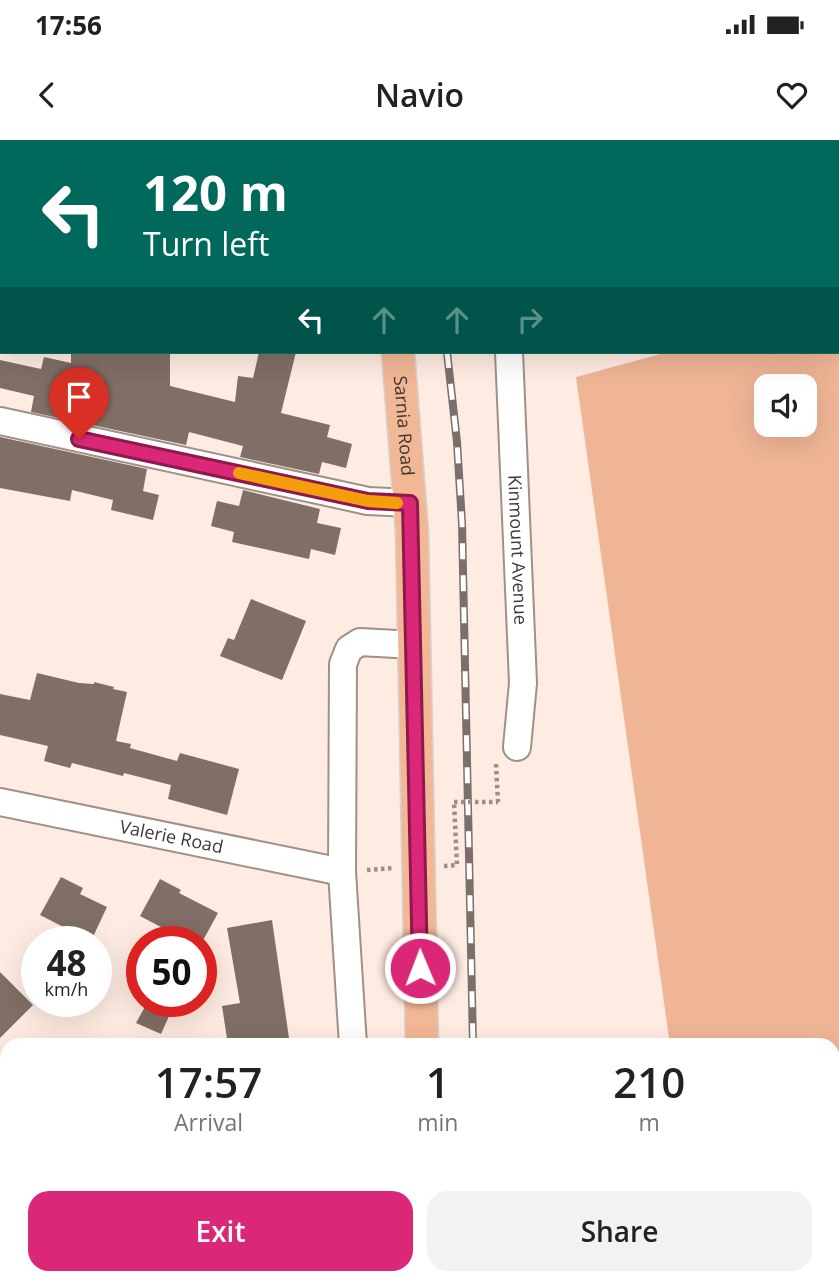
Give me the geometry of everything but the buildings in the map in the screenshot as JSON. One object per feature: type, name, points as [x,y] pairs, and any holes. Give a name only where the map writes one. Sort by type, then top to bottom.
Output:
[{"type":"main road","name":"Sarnia Road","points":[[398,354],[410,503],[422,1038]]},
{"type":"street","name":"Kinmount Avenue","points":[[507,755],[523,683],[509,354]]},
{"type":"street","points":[[0,421],[368,501],[410,503]]},
{"type":"street","points":[[353,1038],[342,872],[343,664],[349,649],[360,642],[414,645]]},
{"type":"street","name":"Valerie Road","points":[[0,802],[342,872]]},
{"type":"path","points":[[457,865],[454,802],[498,802],[507,755]]},
{"type":"shaded area","points":[[661,354],[839,354],[839,1038],[669,1038],[576,377]]},
{"type":"railway","points":[[447,354],[462,523],[473,1038]]},
{"type":"slow traffic","points":[[239,473],[368,501],[397,503]]},
{"type":"route","points":[[79,439],[368,501],[410,503],[420,968]]}]
